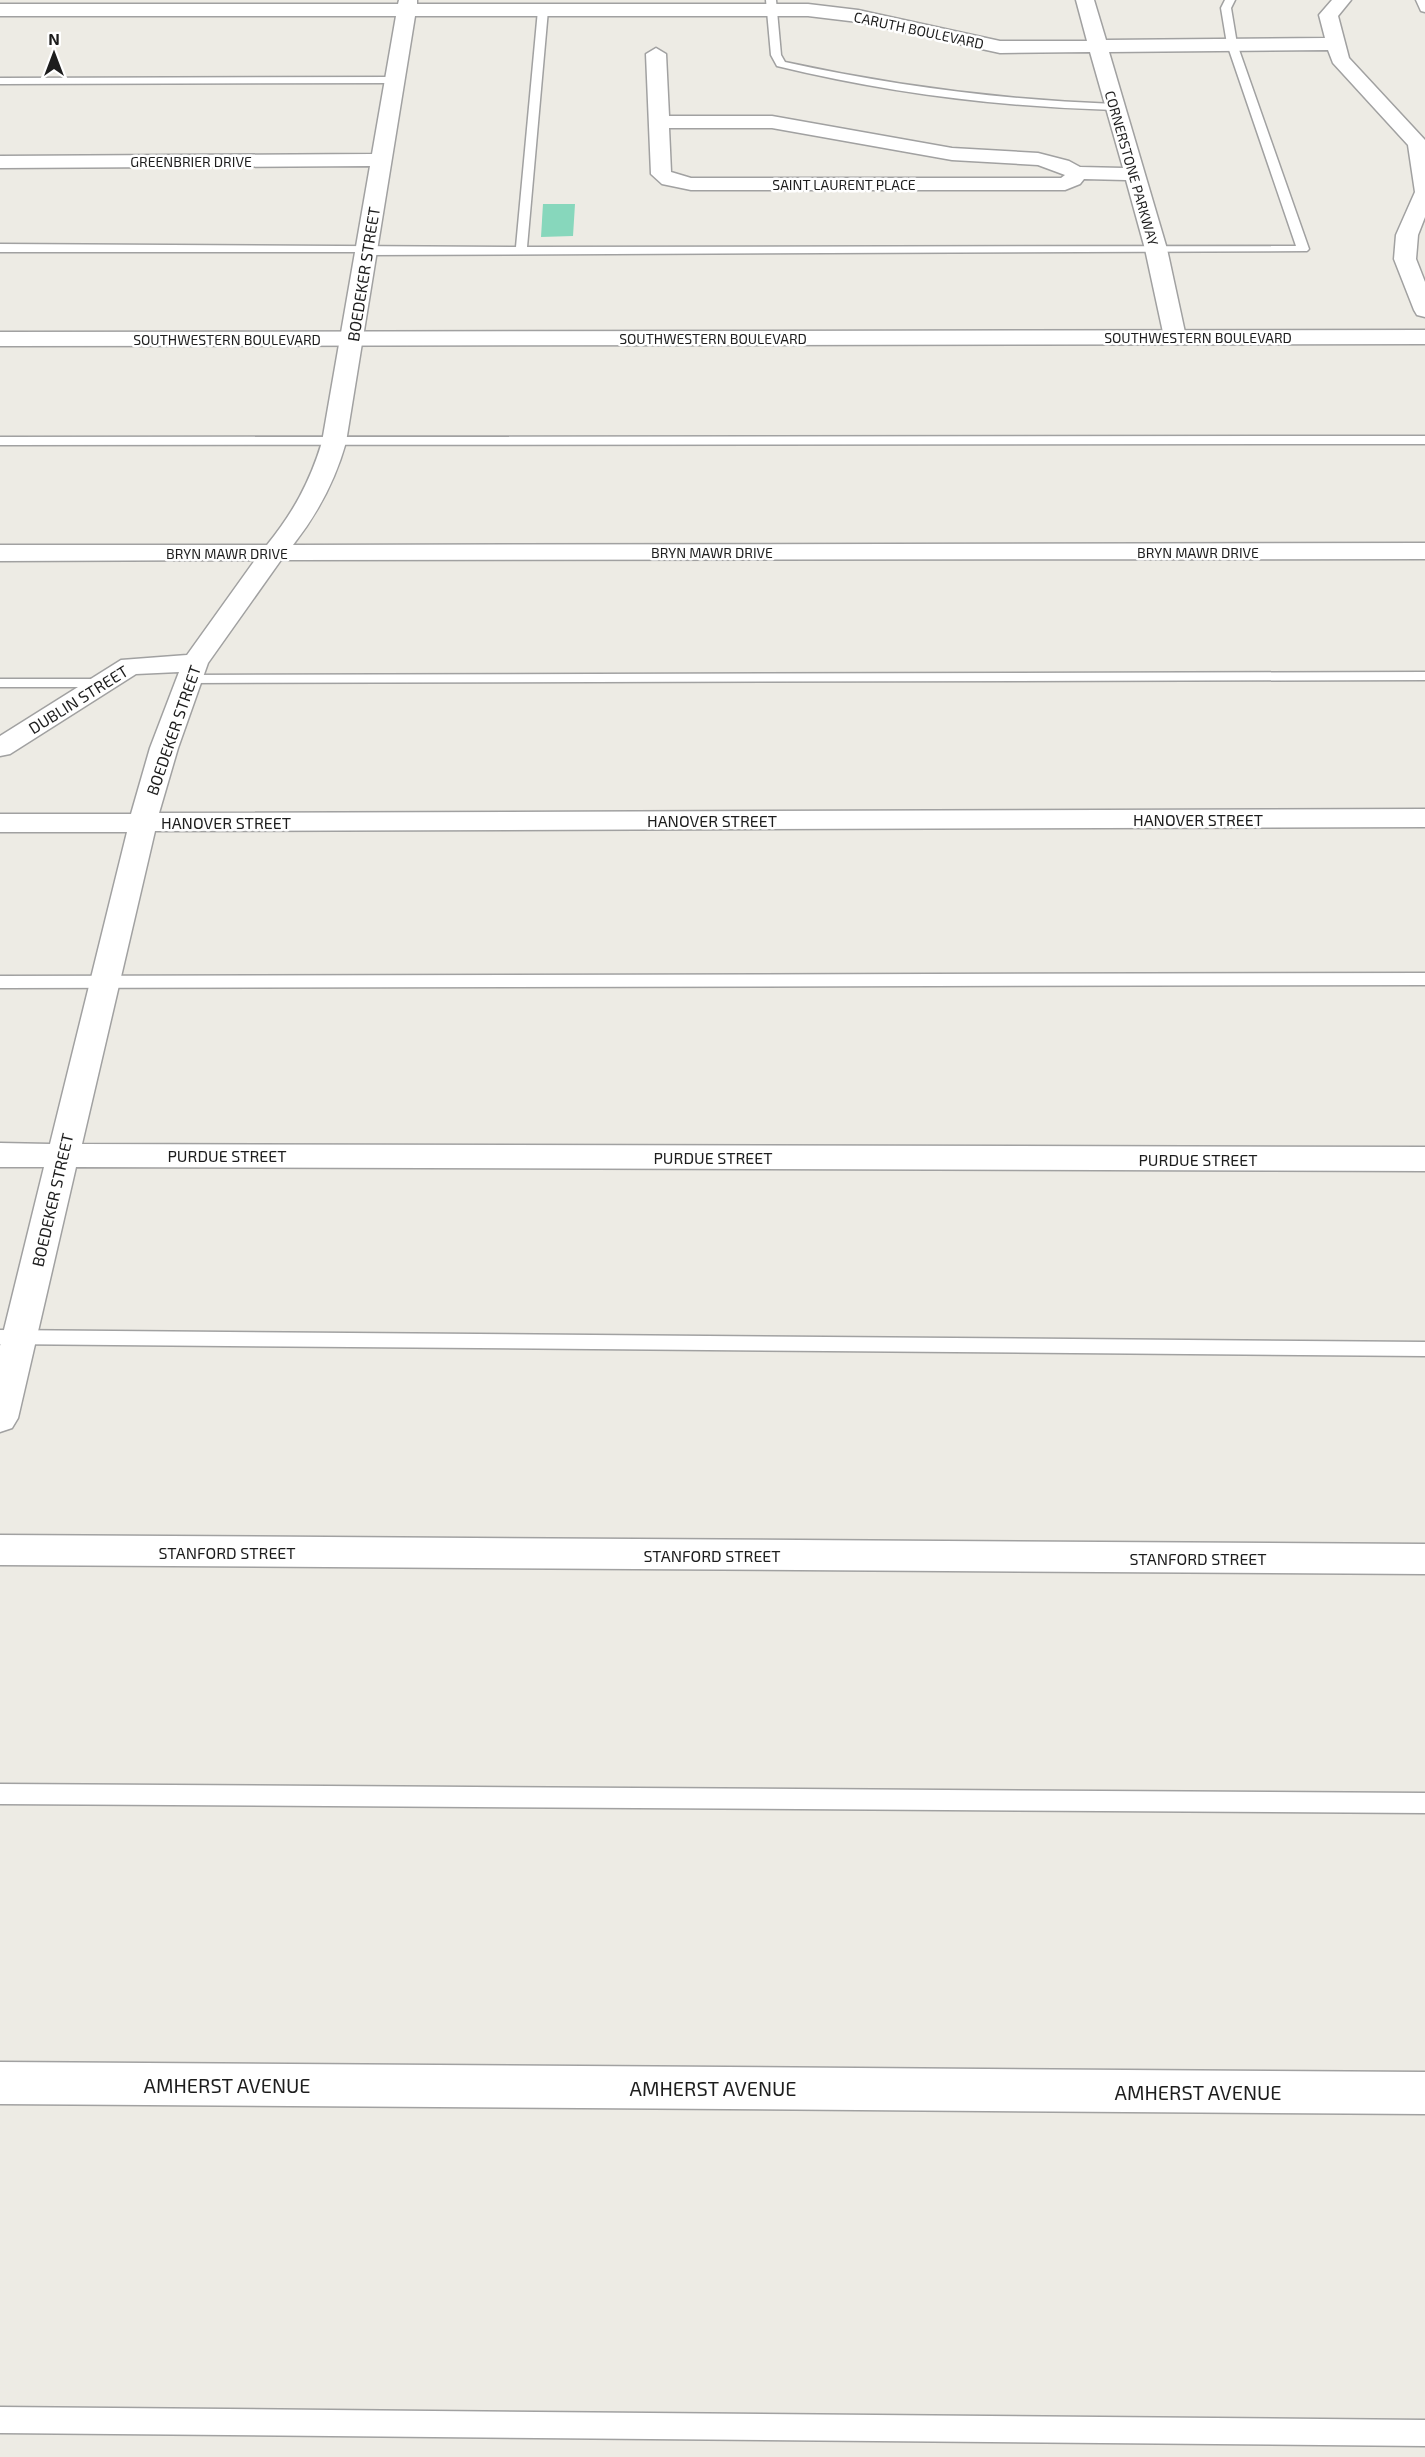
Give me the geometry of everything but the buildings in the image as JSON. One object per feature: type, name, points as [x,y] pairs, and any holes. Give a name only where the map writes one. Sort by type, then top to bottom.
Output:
[{"type":"street","name":"CORNERSTONE PARKWAY","points":[[1085,0],[1156,249],[1174,338]]},
{"type":"street","points":[[1342,0],[1328,15],[1340,59],[1418,144],[1425,192],[1416,235],[1405,259],[1425,310]]},
{"type":"street","name":"CARUTH BOULEVARD","points":[[0,10],[407,5],[543,10],[771,5],[858,16],[1000,47],[1335,44]]},
{"type":"street","name":"BOEDEKER STREET","points":[[0,1418],[10,1337],[62,1154],[143,822],[164,748],[192,671],[237,599],[276,553],[309,506],[324,476],[334,442],[353,338],[364,249],[396,80],[407,5]]},
{"type":"street","name":"SAINT LAURENT PLACE","points":[[656,54],[661,174],[669,180],[691,184],[1065,184],[1073,180],[1076,174]]},
{"type":"street","name":"SAINT LAURENT PLACE","points":[[658,122],[772,122],[952,154],[1038,159],[1062,165],[1076,174],[1134,174]]},
{"type":"street","name":"GREENBRIER DRIVE","points":[[0,162],[381,160]]},
{"type":"street","name":"SOUTHWESTERN BOULEVARD","points":[[0,339],[1425,337]]},
{"type":"street","name":"BRYN MAWR DRIVE","points":[[0,554],[1425,551]]},
{"type":"street","name":"DUBLIN STREET","points":[[0,748],[130,666],[192,671]]},
{"type":"street","name":"HANOVER STREET","points":[[0,823],[1425,818]]},
{"type":"street","name":"PURDUE STREET","points":[[0,1155],[1425,1159]]},
{"type":"street","name":"STANFORD STREET","points":[[0,1550],[1425,1559]]},
{"type":"street","name":"AMHERST AVENUE","points":[[0,2083],[1425,2093]]},
{"type":"lane","points":[[0,248],[521,252],[1303,249],[1232,44],[1226,8],[1230,0]]},
{"type":"lane","points":[[1421,0],[1425,9]]},
{"type":"lane","points":[[771,5],[776,55],[781,64],[937,95],[1043,106],[1114,107]]},
{"type":"lane","points":[[521,252],[543,10]]},
{"type":"lane","points":[[0,81],[396,80]]},
{"type":"lane","points":[[0,441],[1425,440]]},
{"type":"lane","points":[[192,671],[1425,676]]},
{"type":"lane","points":[[0,683],[102,683]]},
{"type":"lane","points":[[0,982],[1425,979]]},
{"type":"lane","points":[[10,1337],[1425,1349]]},
{"type":"lane","points":[[0,1794],[1425,1803]]},
{"type":"lane","points":[[0,2420],[1425,2433]]},
{"type":"green space","points":[[543,204],[575,204],[573,236],[541,237]]}]
